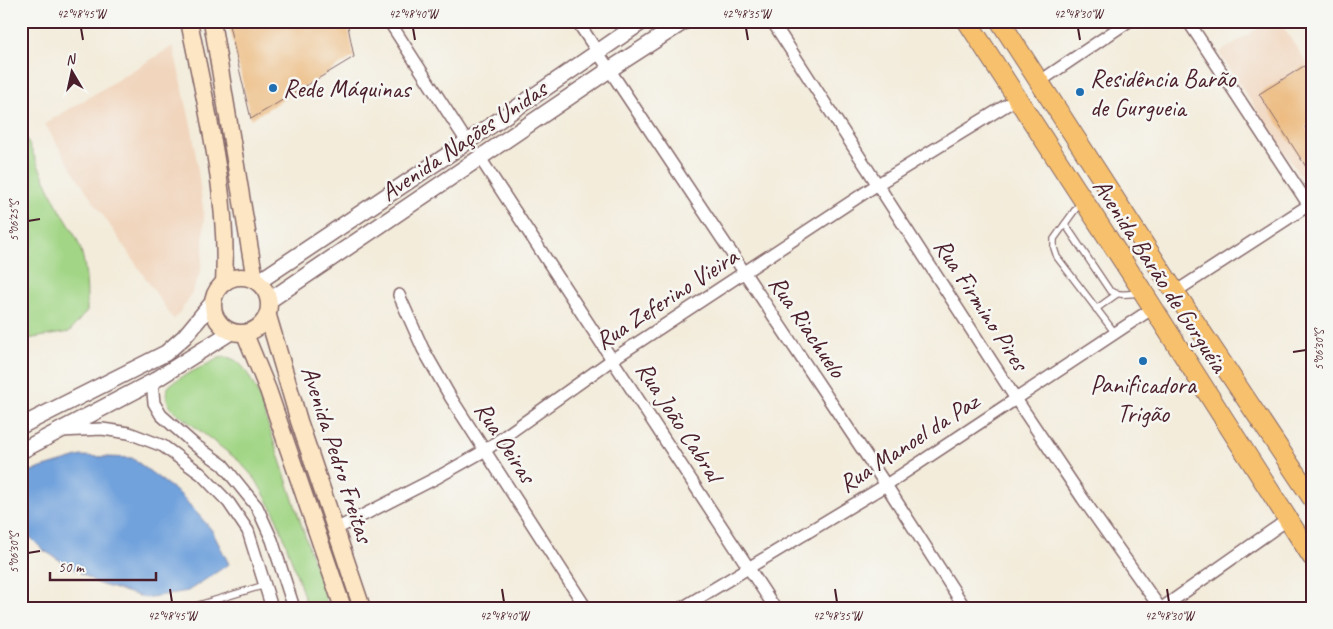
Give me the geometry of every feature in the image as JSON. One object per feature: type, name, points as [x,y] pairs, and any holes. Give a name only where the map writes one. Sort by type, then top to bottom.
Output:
[{"type":"main road","points":[[189,21],[219,179],[224,218],[224,283]]},
{"type":"main road","points":[[212,21],[257,281]]},
{"type":"main road","name":"Avenida Barão de Gurguéia","points":[[967,21],[1312,557]]},
{"type":"main road","name":"Avenida Barão de Gurguéia","points":[[1000,21],[1312,498]]},
{"type":"main road","points":[[239,277],[257,281],[264,287],[269,308],[260,327],[238,333],[223,327],[217,320],[214,311],[213,302],[215,295],[224,283],[231,279],[239,277]]},
{"type":"main road","name":"Avenida Pedro Freitas","points":[[269,308],[299,421],[362,608]]},
{"type":"main road","name":"Avenida Pedro Freitas","points":[[238,333],[268,390],[342,608]]},
{"type":"street","points":[[389,21],[467,142]]},
{"type":"street","name":"Rua Riachuelo","points":[[577,21],[886,485],[965,608]]},
{"type":"street","name":"Avenida Nações Unidas","points":[[257,281],[467,142],[643,21]]},
{"type":"street","name":"Avenida Nações Unidas","points":[[269,308],[480,158],[685,21]]},
{"type":"street","name":"Rua Firmino Pires","points":[[772,21],[1016,399],[1083,499],[1161,608]]},
{"type":"street","points":[[1039,82],[1129,21]]},
{"type":"street","points":[[1176,292],[1311,206],[1188,21]]},
{"type":"street","name":"Rua Zeferino Vieira","points":[[336,529],[438,477],[484,451],[613,359],[878,184],[1018,98]]},
{"type":"street","name":"Rua João Cabral","points":[[480,158],[774,608]]},
{"type":"street","name":"Rua Oeiras","points":[[398,295],[423,349],[451,398],[586,608]]},
{"type":"street","points":[[21,426],[166,353],[184,337],[213,302]]},
{"type":"street","name":"Rua Manoel da Paz","points":[[682,608],[886,485],[1153,308]]},
{"type":"street","points":[[21,451],[61,432],[238,333]]},
{"type":"street","points":[[152,382],[154,403],[161,415],[195,445],[223,465],[257,506],[272,540],[294,608]]},
{"type":"street","points":[[61,432],[102,429],[129,433],[163,446],[194,469],[229,503],[248,531],[272,608]]},
{"type":"street","points":[[1161,608],[1287,520]]},
{"type":"street","points":[[265,585],[284,578]]},
{"type":"lane","points":[[1083,199],[1054,240],[1054,248],[1057,257],[1115,333]]},
{"type":"lane","points":[[1065,224],[1110,291],[1124,295],[1143,292]]},
{"type":"lane","points":[[1096,309],[1117,294]]},
{"type":"lane","points":[[189,608],[265,585]]},
{"type":"shaded area","points":[[1269,21],[1279,21],[1312,71],[1312,185],[1308,188],[1219,53]]},
{"type":"shaded area","points":[[173,46],[193,134],[204,216],[201,271],[189,299],[174,320],[73,171],[45,124]]},
{"type":"green space","points":[[21,126],[56,203],[80,247],[86,275],[87,311],[69,332],[21,340]]},
{"type":"green space","points":[[219,358],[231,358],[241,365],[257,391],[329,608],[308,608],[274,512],[256,480],[239,461],[173,410],[169,404],[166,394],[170,385]]},
{"type":"water","points":[[81,456],[132,458],[180,494],[211,529],[229,564],[188,591],[146,598],[99,584],[43,550],[21,528],[21,474]]},
{"type":"building","name":"Rede Máquinas","points":[[228,21],[347,21],[354,57],[251,119]]},
{"type":"building","points":[[1304,66],[1312,77],[1312,122],[1305,127],[1312,138],[1312,176],[1259,94]]},
{"type":"place","name":"Rede Máquinas","points":[[273,88]]},
{"type":"place","name":"Residência Barão de Gurgueia","points":[[1080,92]]},
{"type":"place","name":"Panificadora Trigão","points":[[1143,361]]}]
